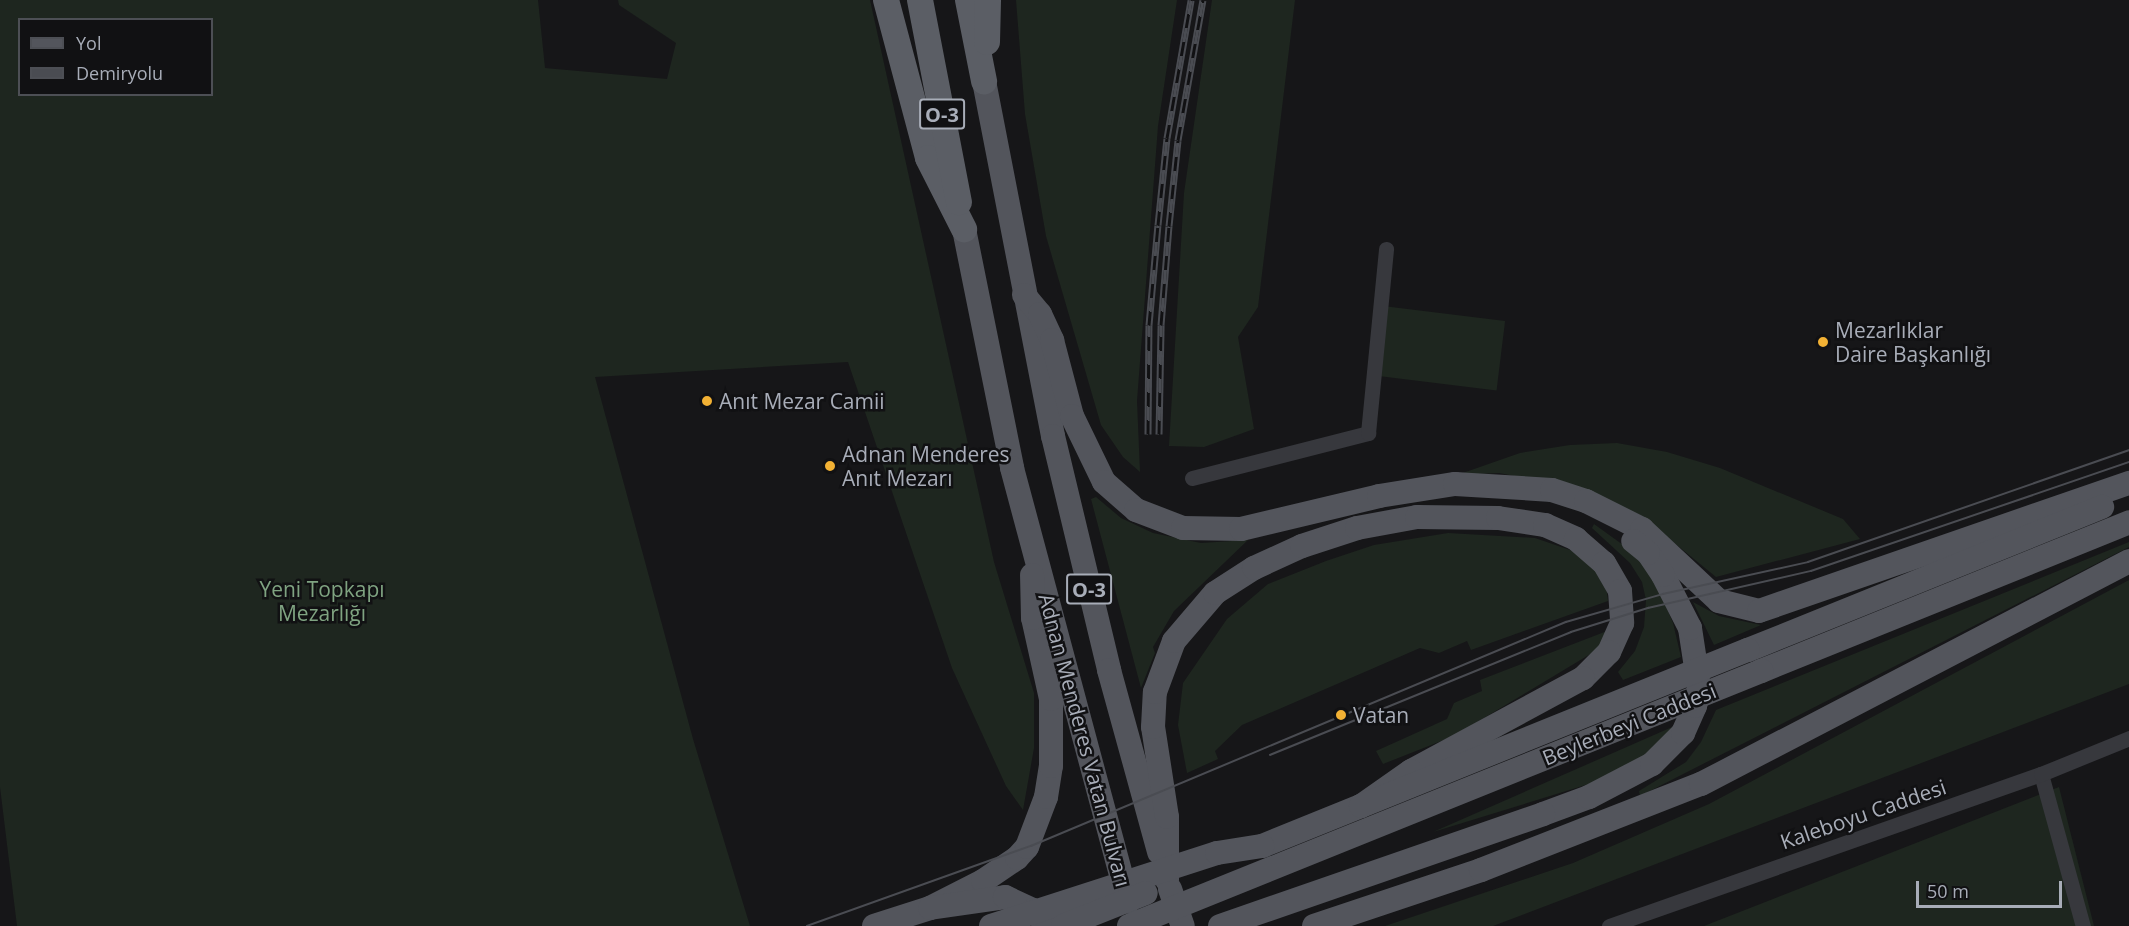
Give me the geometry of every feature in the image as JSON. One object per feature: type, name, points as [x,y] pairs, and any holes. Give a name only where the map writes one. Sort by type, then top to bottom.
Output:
[{"type":"highway","points":[[886,0],[928,158],[964,229]]},
{"type":"highway","name":"O-3","points":[[920,0],[964,229]]},
{"type":"highway","name":"O-3","points":[[968,0],[984,81]]},
{"type":"highway","points":[[984,81],[988,0]]},
{"type":"main road","name":"O-3","points":[[984,81],[1024,295],[1070,511],[1167,880],[1183,926]]},
{"type":"main road","name":"O-3","points":[[964,229],[994,387],[1035,555]]},
{"type":"main road","points":[[1024,295],[1040,314],[1052,340],[1072,416],[1093,465],[1118,498],[1161,522],[1215,531],[1241,529],[1415,490],[1455,484],[1552,490],[1617,514],[1642,529],[1719,601],[1759,611],[2129,483]]},
{"type":"main road","points":[[1220,926],[1543,814],[1629,779],[1670,749],[1683,733],[1695,706],[1699,687],[1696,654],[1676,597],[1648,553],[1622,532],[1584,511],[1516,486]]},
{"type":"main road","name":"Beylerbeyi Caddesi","points":[[1262,846],[2129,496]]},
{"type":"main road","points":[[1167,880],[1167,817],[1153,727],[1159,675],[1174,641],[1215,593],[1262,564],[1328,537],[1417,517],[1498,518],[1545,525],[1590,549],[1614,579],[1623,611],[1617,639],[1609,651],[1583,678],[1411,771],[1361,806]]},
{"type":"main road","name":"Beylerbeyi Caddesi","points":[[1129,926],[2129,522]]},
{"type":"main road","points":[[930,908],[983,881],[1017,858],[1027,847],[1046,797],[1053,732],[1051,699],[1033,618],[1035,555]]},
{"type":"main road","name":"Adnan Menderes Vatan Bulvarı","points":[[1035,555],[1134,926]]},
{"type":"main road","points":[[1314,926],[1481,870],[1701,784],[2129,561]]},
{"type":"main road","points":[[991,926],[1217,852],[1262,846]]},
{"type":"main road","points":[[1063,926],[1262,846]]},
{"type":"main road","points":[[873,926],[930,908],[1005,897],[1033,910],[1048,926]]},
{"type":"street","points":[[1192,478],[1368,433],[1386,249]]},
{"type":"street","name":"Kaleboyu Caddesi","points":[[1609,926],[2041,774],[2129,738]]},
{"type":"street","points":[[2041,774],[2083,926]]},
{"type":"green space","name":"Yeni Topkapı Mezarlığı","points":[[0,0],[538,0],[545,68],[667,79],[676,43],[619,5],[618,0],[870,0],[994,562],[1034,693],[1034,748],[1023,810],[1006,786],[952,668],[848,362],[595,377],[693,739],[750,926],[17,926],[0,787]]},
{"type":"green space","points":[[1016,0],[1177,0],[1158,126],[1137,401],[1140,472],[1123,457],[1101,425],[1046,236],[1025,114]]},
{"type":"green space","points":[[1212,0],[1295,0],[1258,307],[1238,337],[1254,429],[1204,447],[1169,446],[1184,193]]},
{"type":"green space","points":[[1383,306],[1505,321],[1497,390],[1374,375]]},
{"type":"green space","points":[[1617,443],[1667,452],[1720,468],[1843,519],[1860,539],[1716,577],[1640,515],[1566,486],[1499,473],[1457,475],[1520,453],[1570,445]]},
{"type":"green space","points":[[1096,497],[1121,518],[1153,533],[1201,543],[1248,540],[1174,611],[1153,647],[1155,653],[1141,688],[1091,499]]},
{"type":"green space","points":[[1594,524],[1637,555],[1654,577],[1673,623],[1681,657],[1623,680],[1618,672],[1635,651],[1644,627],[1646,600],[1642,582],[1630,563],[1592,528]]},
{"type":"green space","points":[[1448,533],[1535,538],[1573,551],[1597,567],[1606,584],[1608,601],[1471,650],[1467,641],[1439,653],[1420,648],[1242,725],[1215,751],[1218,759],[1187,773],[1178,725],[1183,683],[1227,619],[1268,584],[1326,561],[1374,545]]},
{"type":"green space","points":[[2129,542],[2129,547],[1640,796],[1639,791],[1686,762],[1701,742],[1716,710]]},
{"type":"green space","points":[[2129,580],[2129,684],[1493,926],[1385,926],[1573,863],[1709,804]]},
{"type":"green space","points":[[1693,602],[1719,616],[1761,625],[1714,645]]},
{"type":"green space","points":[[1607,631],[1597,650],[1454,736],[1383,764],[1376,751],[1447,719],[1454,703],[1482,691],[1480,680]]},
{"type":"green space","points":[[1679,724],[1670,743],[1602,780],[1433,832]]},
{"type":"green space","points":[[2059,787],[2094,926],[1704,926]]},
{"type":"tram line","points":[[807,926],[1031,846],[1566,622],[1663,594],[1808,562],[2129,450]]},
{"type":"tram line","points":[[1270,755],[1571,632],[1648,608],[1811,571],[2129,462]]},
{"type":"railway","points":[[1148,434],[1149,325],[1158,225],[1167,138],[1191,0]]},
{"type":"railway","points":[[1159,434],[1161,325],[1169,226],[1178,140],[1203,0]]},
{"type":"place","name":"Mezarlıklar Daire Başkanlığı","points":[[1823,342]]},
{"type":"place","name":"Anıt Mezar Camii","points":[[707,401]]},
{"type":"place","name":"Adnan Menderes Anıt Mezarı","points":[[830,466]]},
{"type":"place","name":"Vatan","points":[[1341,715]]}]
